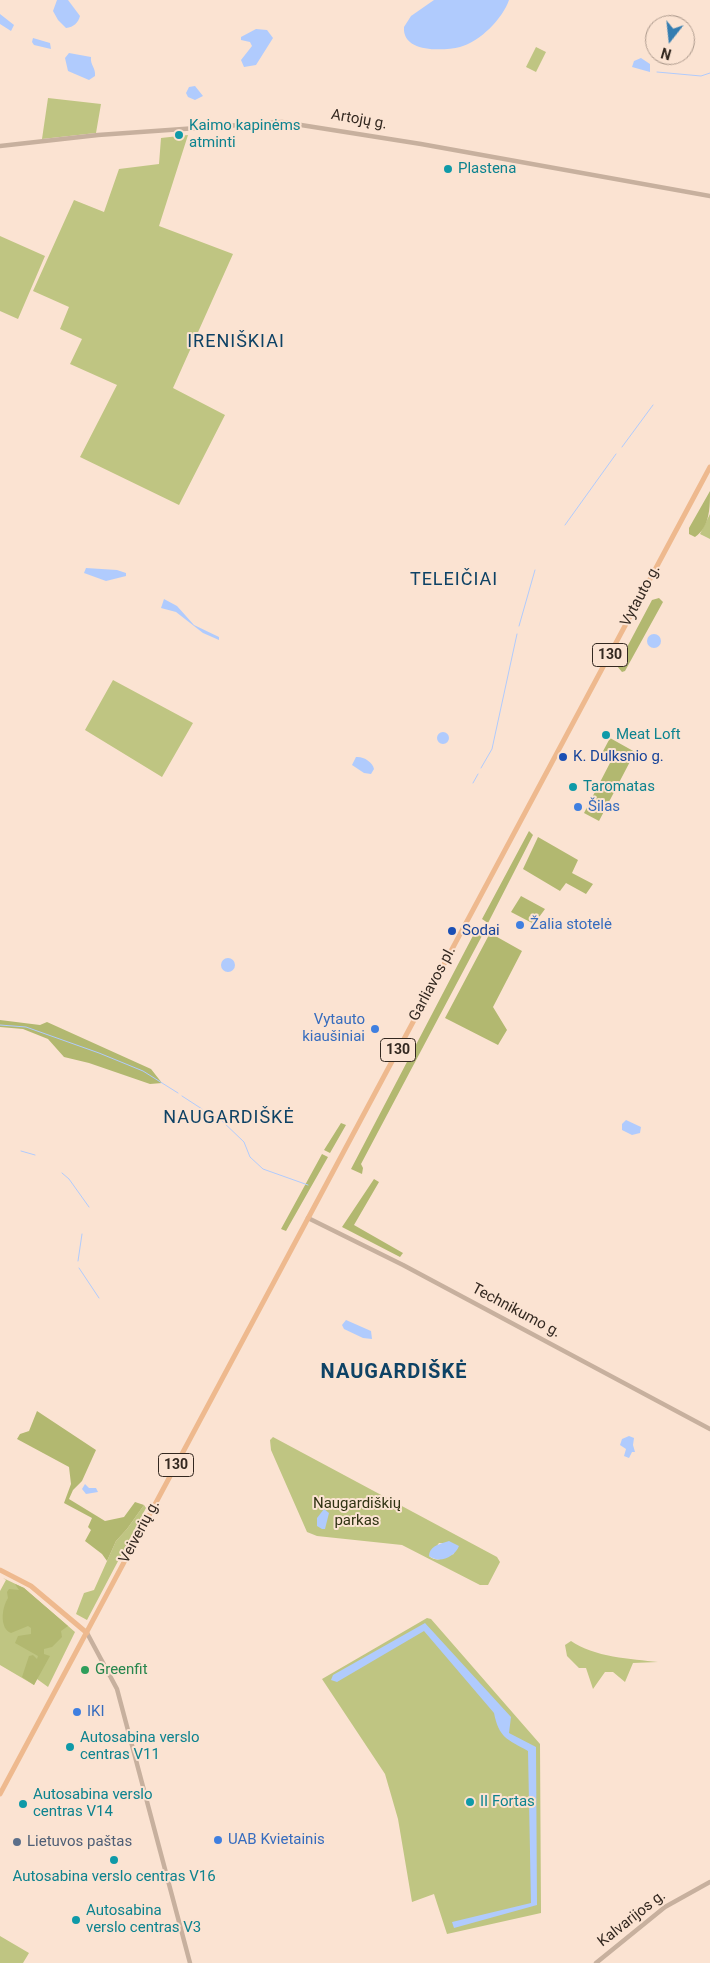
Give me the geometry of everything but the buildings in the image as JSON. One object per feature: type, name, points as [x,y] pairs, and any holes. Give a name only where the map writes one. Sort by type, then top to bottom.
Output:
[{"type":"main road","name":"Artojų g.","points":[[0,146],[98,135],[282,122],[399,140],[710,196]]},
{"type":"main road","name":"Vytauto g.","points":[[544,778],[710,467]]},
{"type":"main road","name":"Garliavos pl.","points":[[308,1218],[544,778]]},
{"type":"main road","name":"Technikumo g.","points":[[308,1218],[417,1272],[710,1429]]},
{"type":"main road","name":"Veiverių g.","points":[[0,1794],[308,1218]]},
{"type":"main road","points":[[0,1570],[31,1586],[86,1633],[97,1650],[119,1696],[190,1963]]},
{"type":"main road","name":"Kalvarijos g.","points":[[596,1963],[665,1907],[710,1882]]},
{"type":"green space","points":[[536,47],[546,52],[536,72],[526,67]]},
{"type":"green space","points":[[48,98],[101,104],[96,133],[42,139]]},
{"type":"green space","points":[[188,135],[159,226],[233,254],[173,388],[225,415],[179,505],[80,457],[117,385],[70,364],[82,339],[60,329],[69,307],[33,291],[74,200],[104,212],[119,169],[159,164],[161,138]]},
{"type":"green space","points":[[0,236],[45,256],[18,319],[0,311]]},
{"type":"green space","points":[[710,491],[706,522],[704,528],[695,537],[689,534],[689,528]]},
{"type":"green space","points":[[710,514],[710,539],[700,534]]},
{"type":"green space","points":[[659,598],[663,602],[625,671],[622,672],[617,666],[652,600]]},
{"type":"green space","points":[[113,680],[193,723],[162,777],[85,730]]},
{"type":"green space","points":[[610,738],[635,752],[599,821],[584,813],[611,761],[601,755]]},
{"type":"green space","points":[[529,831],[533,835],[488,923],[482,919]]},
{"type":"green space","points":[[538,837],[578,860],[572,873],[593,884],[586,894],[566,883],[560,891],[523,869]]},
{"type":"green space","points":[[521,896],[545,909],[534,924],[511,912]]},
{"type":"green space","points":[[477,928],[484,932],[361,1164],[363,1168],[362,1174],[351,1169]]},
{"type":"green space","points":[[490,933],[522,951],[493,1007],[507,1030],[498,1045],[445,1018]]},
{"type":"green space","points":[[0,1020],[40,1025],[47,1022],[151,1069],[162,1083],[150,1084],[89,1063],[64,1057],[48,1039],[23,1029],[0,1027]]},
{"type":"green space","points":[[341,1123],[346,1125],[330,1153],[324,1150]]},
{"type":"green space","points":[[322,1154],[328,1157],[286,1231],[281,1229]]},
{"type":"green space","points":[[374,1179],[379,1182],[354,1225],[403,1253],[400,1257],[342,1227]]},
{"type":"green space","points":[[37,1411],[96,1450],[82,1481],[73,1490],[69,1499],[105,1521],[124,1517],[135,1502],[144,1505],[116,1541],[107,1561],[102,1554],[85,1541],[91,1530],[88,1527],[92,1518],[64,1503],[71,1484],[69,1467],[17,1439],[20,1434],[29,1431]]},
{"type":"green space","name":"Naugardiškių parkas","points":[[273,1437],[497,1557],[500,1562],[488,1585],[480,1585],[402,1545],[317,1536],[307,1532],[271,1450],[270,1440]],"holes":[[[439,1543],[445,1543],[454,1554],[439,1559],[429,1556]]]},
{"type":"green space","points":[[144,1505],[146,1508],[87,1620],[76,1614],[84,1593],[94,1590],[116,1541]]},
{"type":"green space","points":[[3,1578],[24,1588],[75,1632],[48,1687],[37,1679],[34,1685],[0,1665],[0,1591],[6,1580]]},
{"type":"green space","points":[[15,1584],[24,1588],[68,1626],[61,1631],[62,1637],[52,1647],[44,1649],[44,1654],[50,1656],[34,1685],[22,1677],[29,1656],[33,1655],[37,1659],[38,1656],[15,1643],[18,1636],[31,1634],[31,1628],[28,1626],[11,1633],[7,1631],[3,1623],[3,1613],[8,1598],[7,1592],[9,1589],[19,1590]]},
{"type":"green space","name":"II Fortas","points":[[427,1618],[431,1619],[540,1744],[541,1913],[447,1934],[434,1894],[412,1902],[398,1819],[385,1774],[322,1679]]},
{"type":"green space","points":[[571,1641],[590,1651],[601,1654],[658,1662],[633,1663],[625,1682],[613,1672],[605,1672],[593,1689],[586,1668],[579,1668],[567,1656],[565,1645]]},
{"type":"green space","points":[[0,1936],[29,1953],[23,1963],[0,1963]]},
{"type":"water","points":[[57,0],[68,0],[80,16],[77,23],[73,26],[66,28],[58,20],[53,11]]},
{"type":"water","points":[[434,0],[509,0],[502,14],[490,28],[483,35],[468,44],[444,49],[416,46],[405,35],[404,27],[411,16]]},
{"type":"water","points":[[0,14],[14,25],[11,31],[0,24]]},
{"type":"water","points":[[256,29],[267,30],[273,38],[256,65],[244,67],[241,60],[252,46],[250,42],[241,40],[241,37]]},
{"type":"water","points":[[33,38],[50,43],[51,49],[34,45],[32,42]]},
{"type":"water","points":[[69,53],[91,57],[95,76],[89,80],[68,71],[65,58]]},
{"type":"water","points":[[641,58],[645,61],[645,65],[650,65],[650,72],[632,67],[634,61]]},
{"type":"water","points":[[195,86],[203,96],[195,100],[188,97],[186,93],[189,87]]},
{"type":"water","points":[[86,568],[117,570],[126,573],[126,576],[106,581],[84,573]]},
{"type":"water","points":[[164,599],[177,606],[194,625],[219,637],[219,640],[203,633],[176,612],[161,608]]},
{"type":"water","points":[[654,634],[659,636],[661,641],[659,646],[654,648],[649,646],[647,641],[649,636]]},
{"type":"water","points":[[441,732],[445,732],[449,738],[445,744],[441,744],[437,740],[437,736]]},
{"type":"water","points":[[356,757],[365,759],[372,764],[374,769],[371,774],[364,773],[352,765]]},
{"type":"water","points":[[228,958],[233,960],[235,965],[233,970],[228,972],[223,970],[221,965],[223,960]]},
{"type":"water","points":[[626,1120],[641,1127],[640,1133],[632,1135],[622,1130],[622,1124]]},
{"type":"water","points":[[346,1320],[371,1331],[372,1339],[363,1338],[344,1329],[342,1325]]},
{"type":"water","points":[[629,1436],[634,1438],[635,1452],[632,1452],[629,1458],[624,1456],[626,1449],[620,1445],[622,1439]]},
{"type":"water","points":[[85,1484],[89,1488],[96,1488],[98,1492],[86,1494],[82,1489]]},
{"type":"water","points":[[324,1509],[329,1513],[325,1529],[322,1529],[317,1526],[317,1518]]},
{"type":"water","points":[[449,1541],[459,1546],[450,1556],[437,1559],[429,1556],[431,1549]]},
{"type":"water","points":[[425,1623],[511,1717],[509,1733],[536,1747],[537,1905],[454,1928],[452,1922],[531,1903],[528,1751],[501,1733],[494,1713],[424,1631],[337,1682],[331,1680],[333,1675]]},
{"type":"waterway","points":[[657,72],[701,76],[710,73]]},
{"type":"waterway","points":[[622,447],[653,405]]},
{"type":"waterway","points":[[565,525],[616,454]]},
{"type":"waterway","points":[[519,626],[535,570]]},
{"type":"waterway","points":[[481,768],[492,749],[517,634]]},
{"type":"waterway","points":[[473,783],[478,774]]},
{"type":"waterway","points":[[0,1025],[26,1027],[99,1053],[143,1071],[178,1093]]},
{"type":"waterway","points":[[182,1096],[202,1109]]},
{"type":"waterway","points":[[207,1112],[217,1118]]},
{"type":"waterway","points":[[220,1119],[244,1142],[250,1157],[263,1169],[308,1185]]},
{"type":"waterway","points":[[21,1151],[35,1155]]},
{"type":"waterway","points":[[62,1173],[69,1179],[89,1207]]},
{"type":"waterway","points":[[78,1261],[82,1234]]},
{"type":"waterway","points":[[79,1268],[99,1298]]},
{"type":"place","name":"Kaimo kapinėms atminti","points":[[179,135]]},
{"type":"place","name":"Plastena","points":[[448,169]]},
{"type":"place","name":"Meat Loft","points":[[606,735]]},
{"type":"place","name":"K. Dulksnio g.","points":[[563,757]]},
{"type":"place","name":"Taromatas","points":[[573,787]]},
{"type":"place","name":"Šilas","points":[[578,807]]},
{"type":"place","name":"Žalia stotelė","points":[[520,925]]},
{"type":"place","name":"Sodai","points":[[452,931]]},
{"type":"place","name":"Vytauto kiaušiniai","points":[[375,1029]]},
{"type":"place","name":"Greenfit","points":[[85,1670]]},
{"type":"place","name":"IKI","points":[[77,1712]]},
{"type":"place","name":"Autosabina verslo centras V11","points":[[70,1747]]},
{"type":"place","name":"II Fortas","points":[[470,1802]]},
{"type":"place","name":"Autosabina verslo centras V14","points":[[23,1804]]},
{"type":"place","name":"UAB Kvietainis","points":[[218,1840]]},
{"type":"place","name":"Lietuvos paštas","points":[[17,1842]]},
{"type":"place","name":"Autosabina verslo centras V16","points":[[114,1860]]},
{"type":"place","name":"Autosabina verslo centras V3","points":[[76,1920]]},
{"type":"district","name":"IRENIŠKIAI","points":[[236,342]]},
{"type":"district","name":"TELEIČIAI","points":[[454,580]]},
{"type":"district","name":"NAUGARDIŠKĖ","points":[[229,1118]]},
{"type":"district","name":"NAUGARDIŠKĖ","points":[[394,1373]]}]
